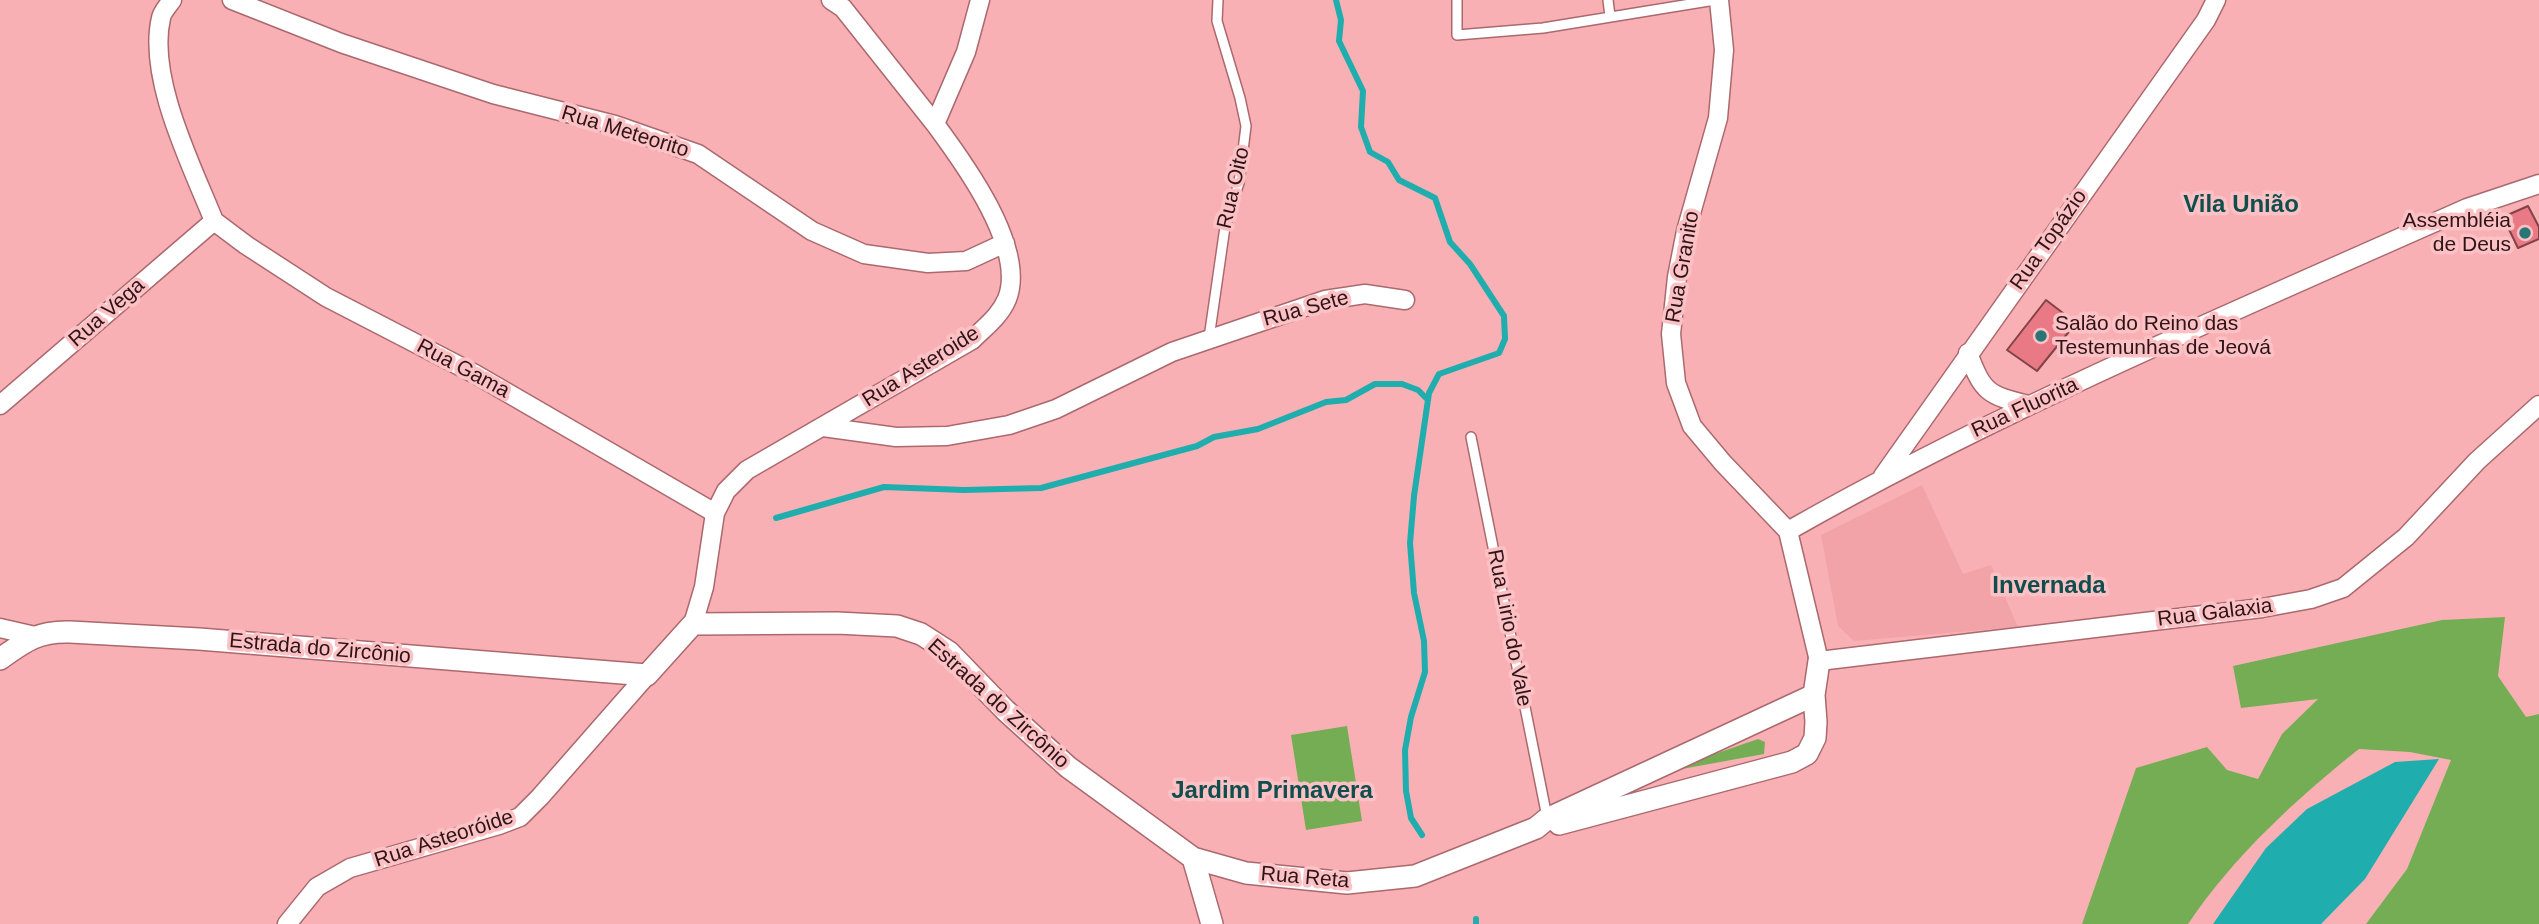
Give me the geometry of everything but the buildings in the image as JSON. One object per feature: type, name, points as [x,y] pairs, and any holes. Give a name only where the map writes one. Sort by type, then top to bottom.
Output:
[{"type":"street","points":[[172,0],[161,15],[158,54],[170,109],[214,221]]},
{"type":"street","name":"Rua Meteorito","points":[[232,0],[341,43],[493,94],[615,125],[698,154],[811,231],[864,254],[928,263],[966,261],[1005,243]]},
{"type":"street","name":"Rua Asteroide","points":[[646,675],[693,624],[705,587],[715,513],[726,491],[747,470],[972,340],[1000,312],[1008,296],[1010,273],[1005,243],[993,212],[960,158],[935,124],[843,8],[831,0]]},
{"type":"street","points":[[935,124],[966,52],[979,0]]},
{"type":"street","name":"Rua Granito","points":[[1717,0],[1724,50],[1718,118],[1686,231],[1677,277],[1671,334],[1676,383],[1692,426],[1788,531]]},
{"type":"street","name":"Rua Topázio","points":[[1880,479],[2206,20],[2216,0]]},
{"type":"street","name":"Rua Fluorita","points":[[1788,531],[1880,479],[2028,405],[2467,208],[2539,184]]},
{"type":"street","name":"Rua Vega","points":[[0,405],[214,221]]},
{"type":"street","name":"Rua Gama","points":[[214,221],[326,297],[475,374],[715,513]]},
{"type":"street","name":"Rua Sete","points":[[823,427],[896,437],[947,436],[1009,425],[1056,409],[1172,352],[1325,300],[1365,294],[1405,300]]},
{"type":"street","points":[[1968,353],[1977,377],[1986,389],[1996,397],[2028,405]]},
{"type":"street","name":"Rua Galaxia","points":[[1819,661],[2262,608],[2343,588],[2406,537],[2477,461],[2539,405]]},
{"type":"street","points":[[1788,531],[1819,661]]},
{"type":"street","name":"Estrada do Zircônio","points":[[693,624],[837,623],[897,626],[921,634],[948,652],[1005,710],[1068,767],[1193,858]]},
{"type":"street","points":[[0,628],[35,636]]},
{"type":"street","name":"Estrada do Zircônio","points":[[0,659],[35,636],[52,632],[199,639],[646,675]]},
{"type":"street","name":"Rua Reta","points":[[1541,823],[1550,827],[1792,762],[1807,754],[1815,738],[1814,695],[1819,661]]},
{"type":"street","name":"Rua Asteoróide","points":[[287,924],[317,887],[350,868],[520,817],[646,675]]},
{"type":"street","name":"Rua Reta","points":[[1193,858],[1246,873],[1347,883],[1415,876],[1541,823],[1814,695]]},
{"type":"street","points":[[1193,858],[1212,924]]},
{"type":"lane","name":"Rua Oito","points":[[1209,338],[1225,227],[1239,183],[1246,126],[1217,22],[1218,0]]},
{"type":"lane","points":[[1457,0],[1457,35],[1544,28],[1717,0]]},
{"type":"lane","points":[[1608,0],[1610,16]]},
{"type":"lane","name":"Rua Lirio do Vale","points":[[1471,437],[1541,823]]},
{"type":"shaded area","points":[[1922,485],[1963,574],[1991,565],[2018,627],[1854,641],[1838,626],[1821,535]]},
{"type":"green space","points":[[2505,617],[2498,676],[2526,717],[2539,714],[2539,924],[2366,924],[2407,869],[2451,760],[2410,752],[2359,749],[2312,788],[2245,852],[2188,924],[2082,924],[2136,768],[2207,747],[2227,770],[2258,779],[2282,734],[2318,699],[2241,708],[2233,666],[2442,620]]},
{"type":"green space","points":[[1347,726],[1362,821],[1306,830],[1291,735]]},
{"type":"green space","points":[[1758,739],[1765,742],[1764,754],[1660,773]]},
{"type":"water","points":[[2439,759],[2365,879],[2321,924],[2213,924],[2266,848],[2307,809],[2395,762]]},
{"type":"waterway","points":[[1336,0],[1341,20],[1339,41],[1363,91],[1361,127],[1370,152],[1388,162],[1399,180],[1435,198],[1450,242],[1470,264],[1504,316],[1505,339],[1499,353],[1439,374],[1429,393],[1410,543],[1414,593],[1424,641],[1425,672],[1411,717],[1405,750],[1406,791],[1411,818],[1422,835]]},
{"type":"waterway","points":[[776,518],[884,487],[964,490],[1041,488],[1197,446],[1214,437],[1258,429],[1326,402],[1346,400],[1375,384],[1402,384],[1418,390],[1428,400]]},
{"type":"waterway","points":[[1476,919],[1476,924]]},
{"type":"place","name":"Assembléia de Deus","points":[[2525,233]]},
{"type":"place","name":"Salão do Reino das Testemunhas de Jeová","points":[[2041,336]]},
{"type":"district","name":"Vila União","points":[[2241,205]]},
{"type":"district","name":"Invernada","points":[[2049,586]]},
{"type":"district","name":"Jardim Primavera","points":[[1272,791]]}]
